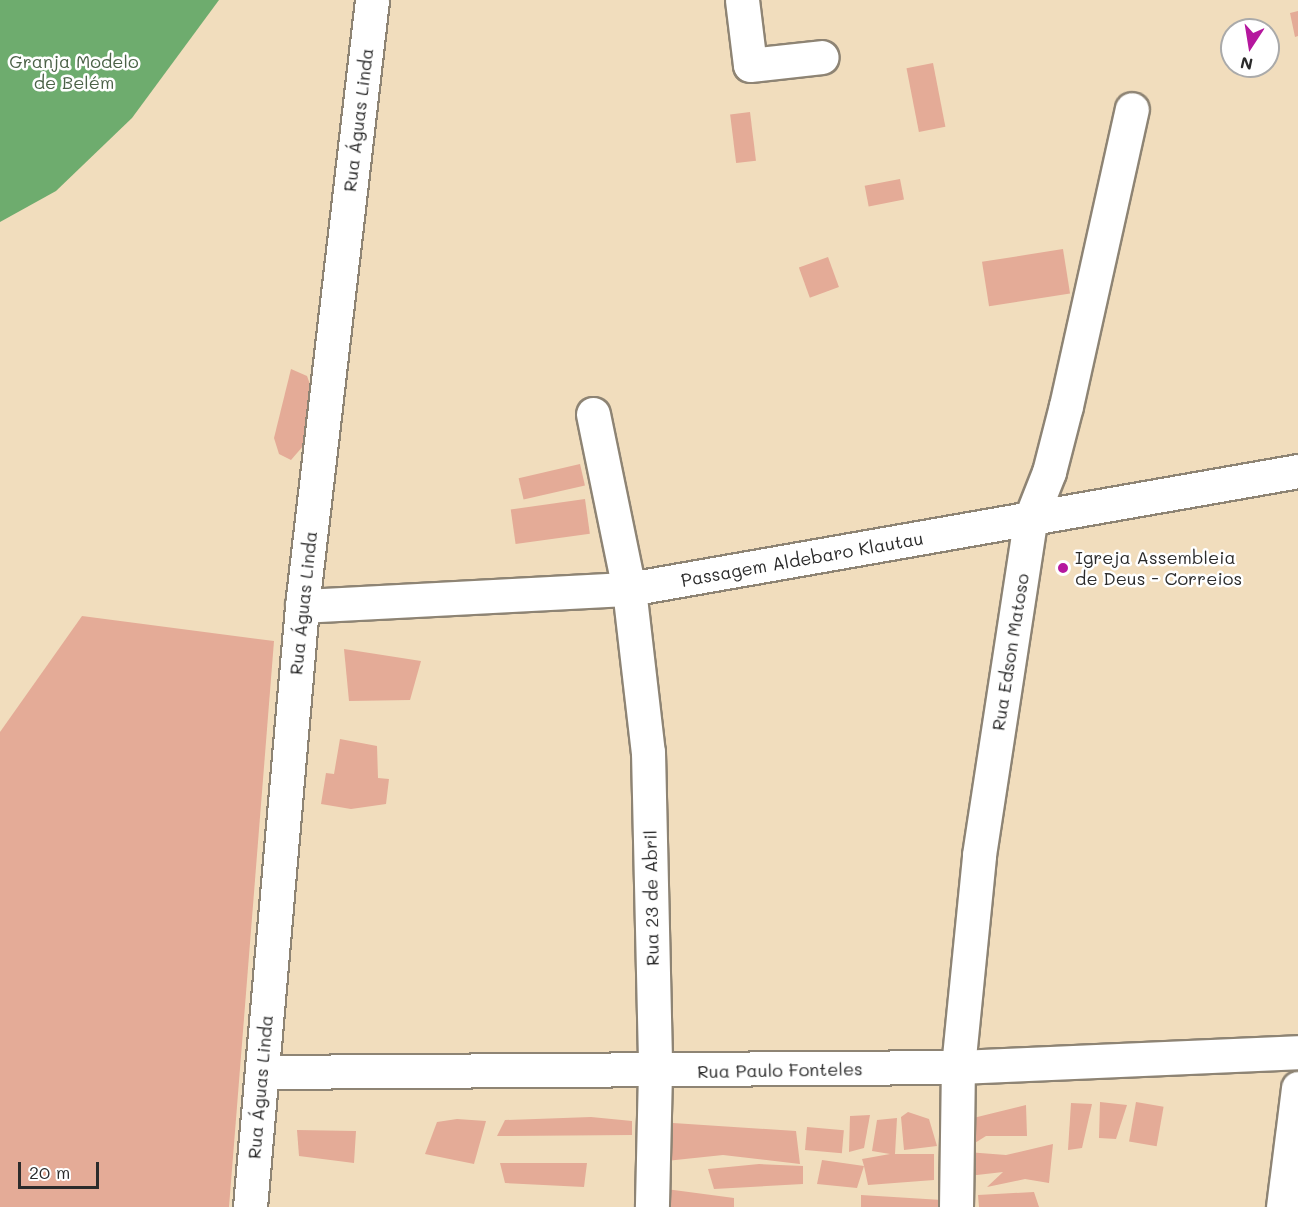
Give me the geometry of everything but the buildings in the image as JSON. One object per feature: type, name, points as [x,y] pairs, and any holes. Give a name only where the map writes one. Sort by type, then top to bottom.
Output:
[{"type":"street","name":"Rua Águas Linda","points":[[250,1207],[302,606],[372,0]]},
{"type":"street","points":[[742,0],[750,65],[822,57]]},
{"type":"street","name":"Rua Edson Matoso","points":[[956,1207],[958,1067],[979,855],[1030,520],[1048,472],[1066,406],[1132,109]]},
{"type":"street","name":"Rua 23 de Abril","points":[[593,414],[629,589],[648,752],[655,1071],[652,1207]]},
{"type":"street","name":"Passagem Aldebaro Klautau","points":[[302,606],[629,589],[1298,471]]},
{"type":"street","name":"Rua Paulo Fonteles","points":[[262,1072],[655,1071],[958,1067],[1298,1052]]},
{"type":"street","points":[[1283,1207],[1298,1088]]},
{"type":"green space","name":"Granja Modelo de Belém","points":[[0,0],[219,0],[132,118],[56,191],[0,222]]},
{"type":"place","name":"Igreja Assembleia de Deus - Correios","points":[[1063,568]]}]
